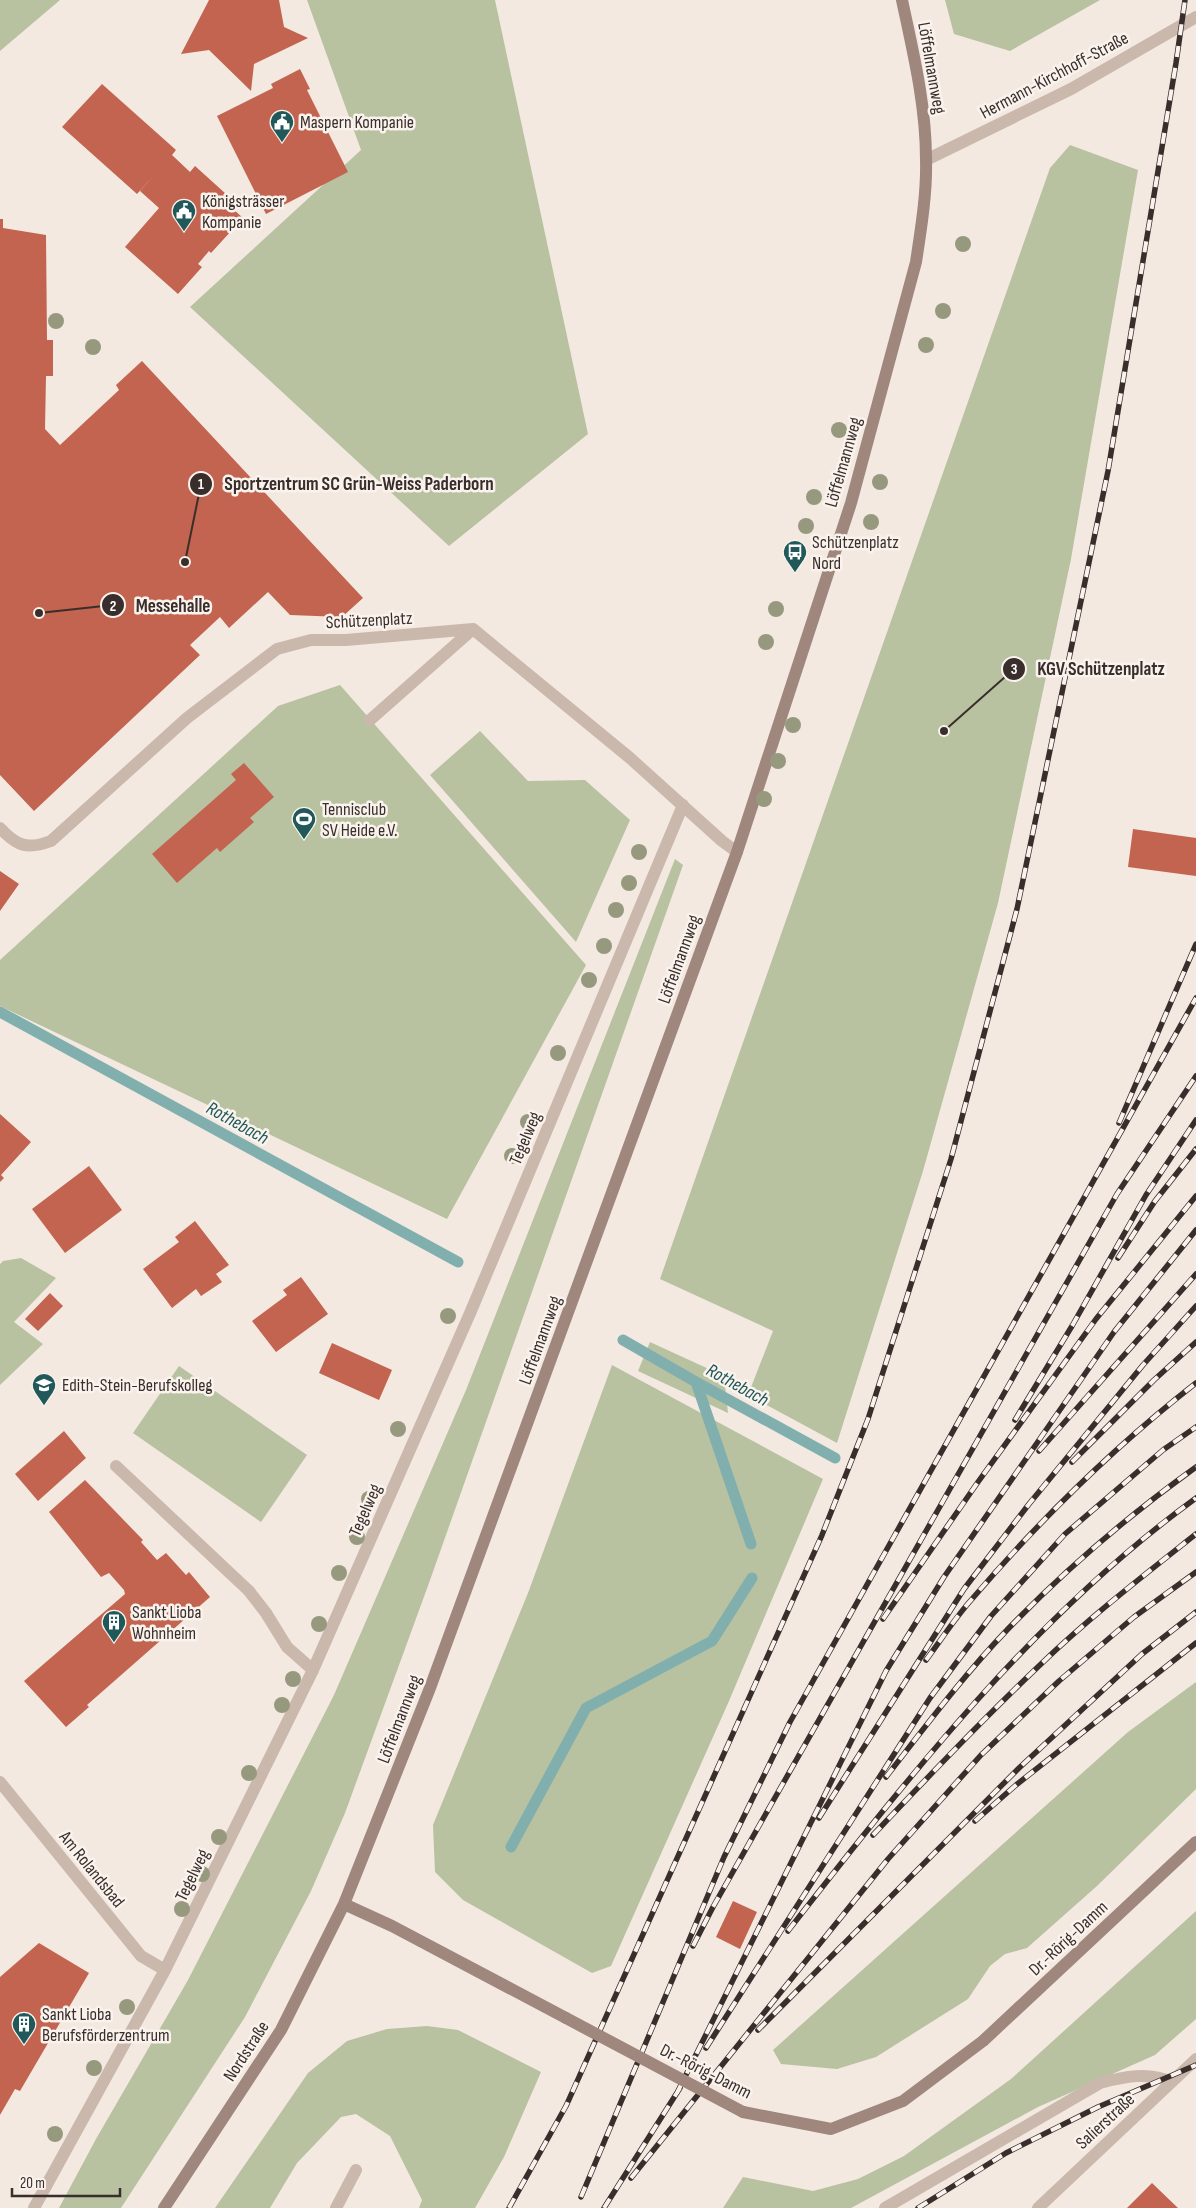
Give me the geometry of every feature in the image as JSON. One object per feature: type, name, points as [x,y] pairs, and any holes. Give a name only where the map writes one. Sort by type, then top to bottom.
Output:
[{"type":"street","name":"Löffelmannweg","points":[[344,1904],[430,1688],[737,852],[851,503],[916,262],[921,233],[926,160],[924,117],[902,0]]},
{"type":"street","name":"Hermann-Kirchhoff-Straße","points":[[926,160],[1071,89],[1196,17]]},
{"type":"street","points":[[370,720],[473,629],[630,758],[722,841],[737,852]]},
{"type":"street","name":"Schützenplatz","points":[[0,828],[10,839],[21,845],[37,846],[51,842],[187,718],[276,649],[311,640],[346,640],[473,629]]},
{"type":"street","name":"Tegelweg","points":[[34,2208],[165,1970],[313,1670],[471,1311],[683,805]]},
{"type":"street","points":[[116,1466],[249,1591],[266,1613],[287,1647],[313,1670]]},
{"type":"street","name":"Am Rolandsbad","points":[[0,1782],[141,1956],[165,1970]]},
{"type":"street","name":"Dr.-Rörig-Damm","points":[[344,1904],[392,1926],[743,2112],[831,2129],[904,2101],[983,2041],[1196,1842]]},
{"type":"street","name":"Nordstraße","points":[[164,2208],[281,2030],[344,1904]]},
{"type":"street","name":"Salierstraße","points":[[1038,2208],[1196,2058]]},
{"type":"street","points":[[885,2208],[1100,2083],[1130,2076],[1163,2078],[1171,2082]]},
{"type":"street","points":[[336,2208],[356,2170]]},
{"type":"green space","points":[[0,0],[60,0],[0,51]]},
{"type":"green space","points":[[307,0],[495,0],[588,434],[449,546],[190,307],[361,150]]},
{"type":"green space","points":[[945,0],[1100,0],[1010,51],[954,34]]},
{"type":"green space","points":[[1070,145],[1138,170],[1071,559],[998,903],[923,1171],[837,1443],[748,1395],[773,1331],[660,1279],[1050,168]]},
{"type":"green space","name":"Tennisclub SV Heide e.V.","points":[[340,685],[586,965],[447,1219],[0,1006],[0,960],[278,706]]},
{"type":"green space","points":[[480,731],[528,781],[585,780],[630,820],[576,942],[430,775]]},
{"type":"green space","points":[[675,859],[683,865],[429,1583],[345,1813],[311,1891],[245,2017],[121,2208],[59,2208],[96,2139],[188,1980],[334,1695],[466,1390]]},
{"type":"green space","points":[[21,1258],[56,1278],[14,1322],[43,1344],[0,1385],[0,1264],[3,1261]]},
{"type":"green space","points":[[650,1342],[724,1376],[728,1413],[638,1371]]},
{"type":"green space","points":[[612,1365],[823,1479],[729,1701],[611,1966],[592,1973],[463,1900],[435,1872],[433,1825],[528,1593]]},
{"type":"green space","points":[[179,1366],[307,1455],[261,1522],[133,1433]]},
{"type":"green space","points":[[1196,1682],[1196,1789],[1097,1886],[1027,1948],[1005,1954],[990,1966],[968,1999],[876,2057],[837,2069],[781,2064],[773,2050],[1128,1732]]},
{"type":"green space","points":[[1196,1911],[1196,2019],[1155,2055],[1038,2107],[851,2208],[723,2208],[743,2177],[813,2191],[858,2179],[904,2156],[1011,2079]]},
{"type":"green space","points":[[427,2026],[458,2030],[541,2072],[504,2157],[475,2208],[419,2208],[422,2200],[390,2136],[356,2114],[341,2117],[297,2163],[270,2208],[215,2208],[308,2073],[347,2041],[387,2029]]},
{"type":"building","points":[[209,0],[279,0],[284,27],[308,38],[254,64],[251,91],[209,50],[181,54]]},
{"type":"building","name":"Maspern Kompanie","points":[[300,69],[310,89],[307,90],[348,172],[266,214],[217,116],[273,88],[271,84]]},
{"type":"building","points":[[102,84],[176,150],[172,155],[190,172],[195,166],[226,194],[222,199],[243,218],[211,253],[209,251],[198,264],[202,267],[178,294],[125,247],[159,208],[140,191],[155,174],[137,194],[62,127]]},
{"type":"building","points":[[0,219],[3,219],[3,228],[46,235],[47,340],[53,340],[53,376],[46,376],[45,429],[60,445],[119,390],[116,385],[142,361],[363,598],[342,617],[290,615],[268,592],[229,628],[220,617],[190,645],[200,655],[34,811],[0,775]]},
{"type":"building","points":[[244,763],[274,797],[250,818],[254,822],[220,852],[217,848],[177,883],[152,854],[236,780],[231,774]]},
{"type":"building","points":[[1133,829],[1196,838],[1196,876],[1128,867]]},
{"type":"building","points":[[0,871],[19,884],[0,911]]},
{"type":"building","points":[[0,1114],[31,1142],[1,1175],[4,1178],[0,1182]]},
{"type":"building","points":[[89,1166],[122,1210],[65,1253],[32,1209]]},
{"type":"building","points":[[195,1221],[229,1265],[216,1274],[222,1282],[201,1296],[196,1289],[172,1308],[143,1269],[179,1242],[175,1237]]},
{"type":"building","points":[[301,1277],[328,1314],[276,1352],[252,1321],[287,1295],[283,1290]]},
{"type":"building","points":[[50,1293],[63,1306],[38,1331],[25,1319]]},
{"type":"building","points":[[332,1343],[392,1370],[379,1400],[319,1373]]},
{"type":"building","points":[[64,1431],[86,1458],[38,1501],[15,1474]]},
{"type":"building","name":"Sankt Lioba Wohnheim","points":[[85,1480],[143,1540],[141,1542],[157,1560],[166,1553],[186,1575],[189,1572],[210,1597],[87,1705],[89,1707],[66,1727],[24,1681],[125,1594],[124,1590],[109,1573],[101,1577],[49,1512]]},
{"type":"building","points":[[733,1901],[757,1912],[740,1949],[716,1937]]},
{"type":"building","name":"Sankt Lioba Berufsförderzentrum","points":[[39,1943],[89,1973],[20,2091],[15,2089],[0,2115],[0,1977]]},
{"type":"building","points":[[1152,2183],[1178,2208],[1127,2208]]},
{"type":"waterway","name":"Rothebach","points":[[0,1012],[458,1262]]},
{"type":"waterway","name":"Rothebach","points":[[623,1340],[835,1458]]},
{"type":"waterway","points":[[696,1382],[751,1544]]},
{"type":"waterway","points":[[511,1847],[586,1708],[712,1641],[752,1578]]},
{"type":"railway","points":[[509,2208],[566,2106],[822,1535],[868,1419],[951,1159],[1017,909],[1108,471],[1185,0]]},
{"type":"railway","points":[[1119,1123],[1196,944]]},
{"type":"railway","points":[[581,2197],[724,1857],[790,1722],[1196,998]]},
{"type":"railway","points":[[693,1946],[713,1907],[1117,1194],[1196,1076]]},
{"type":"railway","points":[[1015,1420],[1072,1326],[1146,1195],[1196,1120]]},
{"type":"railway","points":[[1118,1258],[1155,1201],[1196,1149]]},
{"type":"railway","points":[[883,1619],[978,1482],[1096,1319],[1196,1196]]},
{"type":"railway","points":[[677,2093],[886,1671],[944,1577],[1114,1332],[1196,1230]]},
{"type":"railway","points":[[1039,1451],[1196,1274]]},
{"type":"railway","points":[[819,1818],[964,1589],[1029,1504],[1143,1365],[1196,1306]]},
{"type":"railway","points":[[1072,1462],[1154,1380],[1196,1342]]},
{"type":"railway","points":[[926,1660],[966,1606],[1051,1513],[1107,1459],[1196,1383]]},
{"type":"railway","points":[[706,2048],[930,1698],[991,1616],[1065,1534],[1163,1450],[1196,1427]]},
{"type":"railway","points":[[886,1777],[975,1665],[1007,1630],[1051,1586],[1098,1544],[1146,1504],[1196,1467]]},
{"type":"railway","points":[[788,1931],[928,1756],[1028,1645],[1081,1593],[1137,1544],[1196,1498]]},
{"type":"railway","points":[[873,1835],[977,1727],[1078,1630],[1196,1534]]},
{"type":"railway","points":[[631,2178],[888,1859],[981,1755],[1059,1681],[1134,1617],[1196,1572]]},
{"type":"railway","points":[[758,2030],[1019,1768],[1142,1654],[1196,1612]]},
{"type":"railway","points":[[975,1821],[1016,1785],[1196,1643]]},
{"type":"railway","points":[[918,2208],[1006,2153],[1098,2107],[1196,2065]]},
{"type":"railway","points":[[604,2208],[680,2088]]},
{"type":"place","name":"Maspern Kompanie","points":[[282,143]]},
{"type":"place","name":"Königsträsser Kompanie","points":[[184,232]]},
{"type":"place","name":"Sportzentrum SC Grün-Weiss Paderborn","points":[[185,562]]},
{"type":"place","name":"Schützenplatz Nord","points":[[795,573]]},
{"type":"place","name":"Messehalle","points":[[39,613]]},
{"type":"place","name":"KGV Schützenplatz","points":[[944,731]]},
{"type":"place","name":"Tennisclub SV Heide e.V.","points":[[304,840]]},
{"type":"place","name":"Edith-Stein-Berufskolleg","points":[[44,1406]]},
{"type":"place","name":"Sankt Lioba Wohnheim","points":[[114,1643]]},
{"type":"place","name":"Sankt Lioba Berufsförderzentrum","points":[[24,2045]]}]
